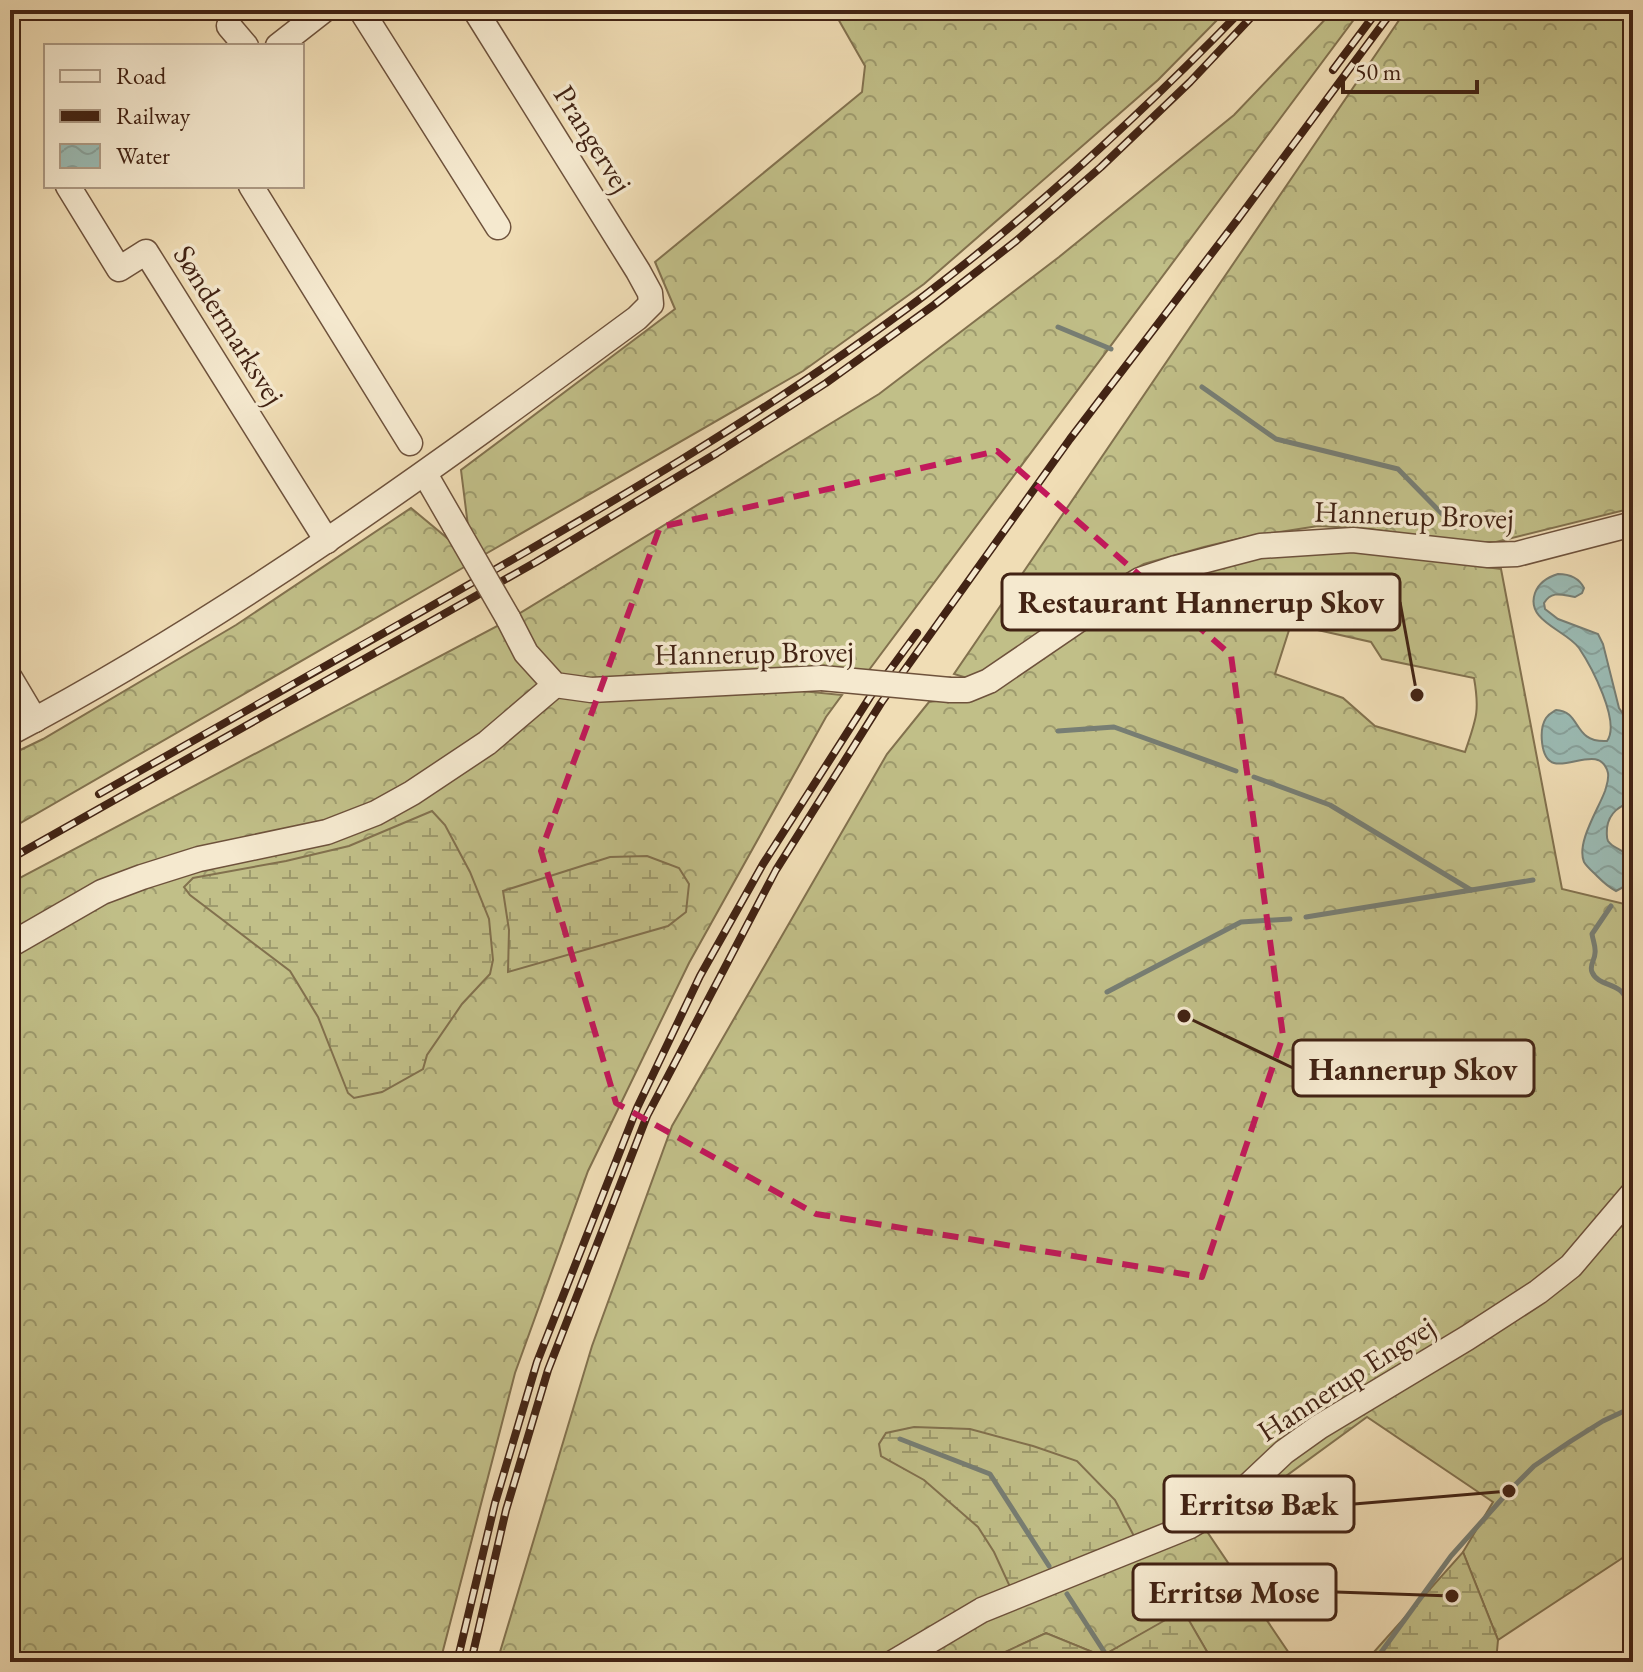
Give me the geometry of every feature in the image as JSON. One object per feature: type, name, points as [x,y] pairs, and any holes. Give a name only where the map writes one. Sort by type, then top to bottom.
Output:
[{"type":"street","points":[[281,44],[324,10]]},
{"type":"street","points":[[361,10],[498,227]]},
{"type":"street","name":"Prangervej","points":[[425,474],[637,318],[651,304],[650,293],[638,271],[475,10]]},
{"type":"street","points":[[229,26],[244,44]]},
{"type":"street","name":"Søndermarksvej","points":[[69,188],[119,269],[146,252],[327,541]]},
{"type":"street","points":[[252,188],[408,425]]},
{"type":"street","points":[[10,733],[203,621],[425,474],[526,653],[555,685],[487,743],[376,813],[327,832],[199,859],[142,877],[102,892],[10,945]]},
{"type":"street","name":"Hannerup Brovej","points":[[555,685],[591,690],[822,678],[967,690],[989,681],[1140,580],[1260,546],[1353,540],[1488,555],[1517,554],[1633,524]]},
{"type":"street","points":[[10,678],[35,720]]},
{"type":"street","name":"Hannerup Engvej","points":[[894,1662],[982,1610],[1190,1526],[1232,1501],[1284,1452],[1319,1427],[1538,1292],[1571,1266],[1633,1193]]},
{"type":"highlighted area","points":[[997,451],[1231,655],[1283,1036],[1202,1277],[816,1214],[616,1103],[541,851],[660,527]]},
{"type":"green space","points":[[833,10],[1227,10],[1158,80],[924,284],[803,371],[482,556],[469,534],[461,470],[675,309],[655,262],[862,92],[865,66]]},
{"type":"green space","points":[[1334,10],[1361,10],[866,674],[781,668],[592,681],[566,678],[548,668],[530,643],[517,615],[879,394],[1059,257],[1234,115]]},
{"type":"green space","points":[[1406,10],[1633,10],[1633,508],[1496,542],[1455,542],[1370,529],[1318,526],[1204,547],[1144,564],[1113,581],[989,669],[967,678],[954,674]]},
{"type":"green space","points":[[411,508],[453,543],[466,566],[10,829],[10,755],[43,739],[236,625]]},
{"type":"green space","points":[[1336,548],[1501,569],[1562,889],[1633,906],[1633,1182],[1551,1273],[1204,1509],[946,1618],[875,1662],[497,1662],[592,1346],[672,1126],[887,754],[929,702],[979,695],[1141,588],[1234,560]],"holes":[[[1291,624],[1371,642],[1382,659],[1474,678],[1476,715],[1465,752],[1375,726],[1343,698],[1275,674]]]},
{"type":"green space","points":[[499,625],[540,682],[781,689],[842,695],[826,717],[689,963],[588,1171],[515,1373],[440,1662],[10,1662],[10,883]]},
{"type":"green space","points":[[432,811],[445,825],[470,872],[489,919],[493,960],[490,974],[462,1004],[427,1055],[423,1069],[382,1092],[354,1098],[348,1093],[318,1017],[290,971],[190,895],[184,887],[193,878],[349,846]]},
{"type":"green space","points":[[647,856],[679,868],[689,884],[686,912],[668,926],[508,972],[509,930],[503,891],[610,857]]},
{"type":"green space","points":[[1633,1212],[1633,1551],[1498,1640],[1463,1552],[1493,1502],[1367,1417],[1208,1533],[1295,1662],[1213,1662],[1183,1611],[1102,1656],[1046,1633],[989,1662],[907,1662],[983,1619],[1200,1528],[1295,1452],[1557,1288]]},
{"type":"green space","points":[[914,1427],[970,1429],[1077,1461],[1115,1500],[1135,1538],[1011,1589],[978,1527],[924,1480],[881,1456],[879,1444],[886,1433]]},
{"type":"green space","points":[[1463,1552],[1498,1640],[1496,1662],[1365,1662]]},
{"type":"green space","points":[[1183,1610],[1213,1662],[989,1662],[1046,1633],[1102,1656]]},
{"type":"water","points":[[1558,574],[1573,577],[1584,588],[1575,597],[1550,596],[1544,603],[1545,609],[1558,619],[1598,634],[1619,708],[1633,728],[1633,801],[1616,810],[1607,828],[1608,841],[1632,862],[1627,885],[1616,891],[1588,867],[1582,854],[1585,836],[1608,782],[1604,765],[1592,759],[1554,763],[1543,750],[1544,723],[1548,715],[1556,710],[1570,716],[1588,737],[1607,741],[1610,732],[1603,694],[1584,656],[1573,642],[1541,618],[1533,603],[1535,593],[1544,580]]},
{"type":"waterway","points":[[1058,327],[1111,349]]},
{"type":"waterway","points":[[1202,387],[1276,439],[1398,469],[1455,527]]},
{"type":"waterway","points":[[1058,731],[1114,727],[1236,771]]},
{"type":"waterway","points":[[1254,777],[1330,805],[1471,890]]},
{"type":"waterway","points":[[1306,917],[1533,880]]},
{"type":"waterway","points":[[1611,906],[1592,934],[1595,956],[1591,969],[1595,977],[1624,994],[1633,1038]]},
{"type":"waterway","points":[[1107,992],[1241,922],[1290,919]]},
{"type":"waterway","points":[[1374,1662],[1451,1556],[1534,1466],[1603,1421],[1633,1407]]},
{"type":"waterway","points":[[900,1439],[990,1474],[1049,1566]]},
{"type":"waterway","points":[[1067,1594],[1105,1653]]},
{"type":"railway","points":[[99,794],[555,535],[805,380],[925,295],[1008,229],[1128,122],[1242,10]]},
{"type":"railway","points":[[10,859],[536,562],[826,383],[1016,241],[1101,167],[1190,82],[1258,10]]},
{"type":"railway","points":[[1333,70],[1378,10]]},
{"type":"railway","points":[[471,1662],[506,1510],[548,1370],[647,1116],[776,870],[881,703],[1070,439],[1393,10]]},
{"type":"railway","points":[[457,1662],[495,1503],[537,1362],[637,1108],[700,976],[763,864],[870,697],[917,633]]},
{"type":"place","name":"Restaurant Hannerup Skov","points":[[1417,695]]},
{"type":"place","name":"Hannerup Skov","points":[[1184,1016]]},
{"type":"place","name":"Erritsø Bæk","points":[[1509,1491]]},
{"type":"place","name":"Erritsø Mose","points":[[1452,1596]]}]
